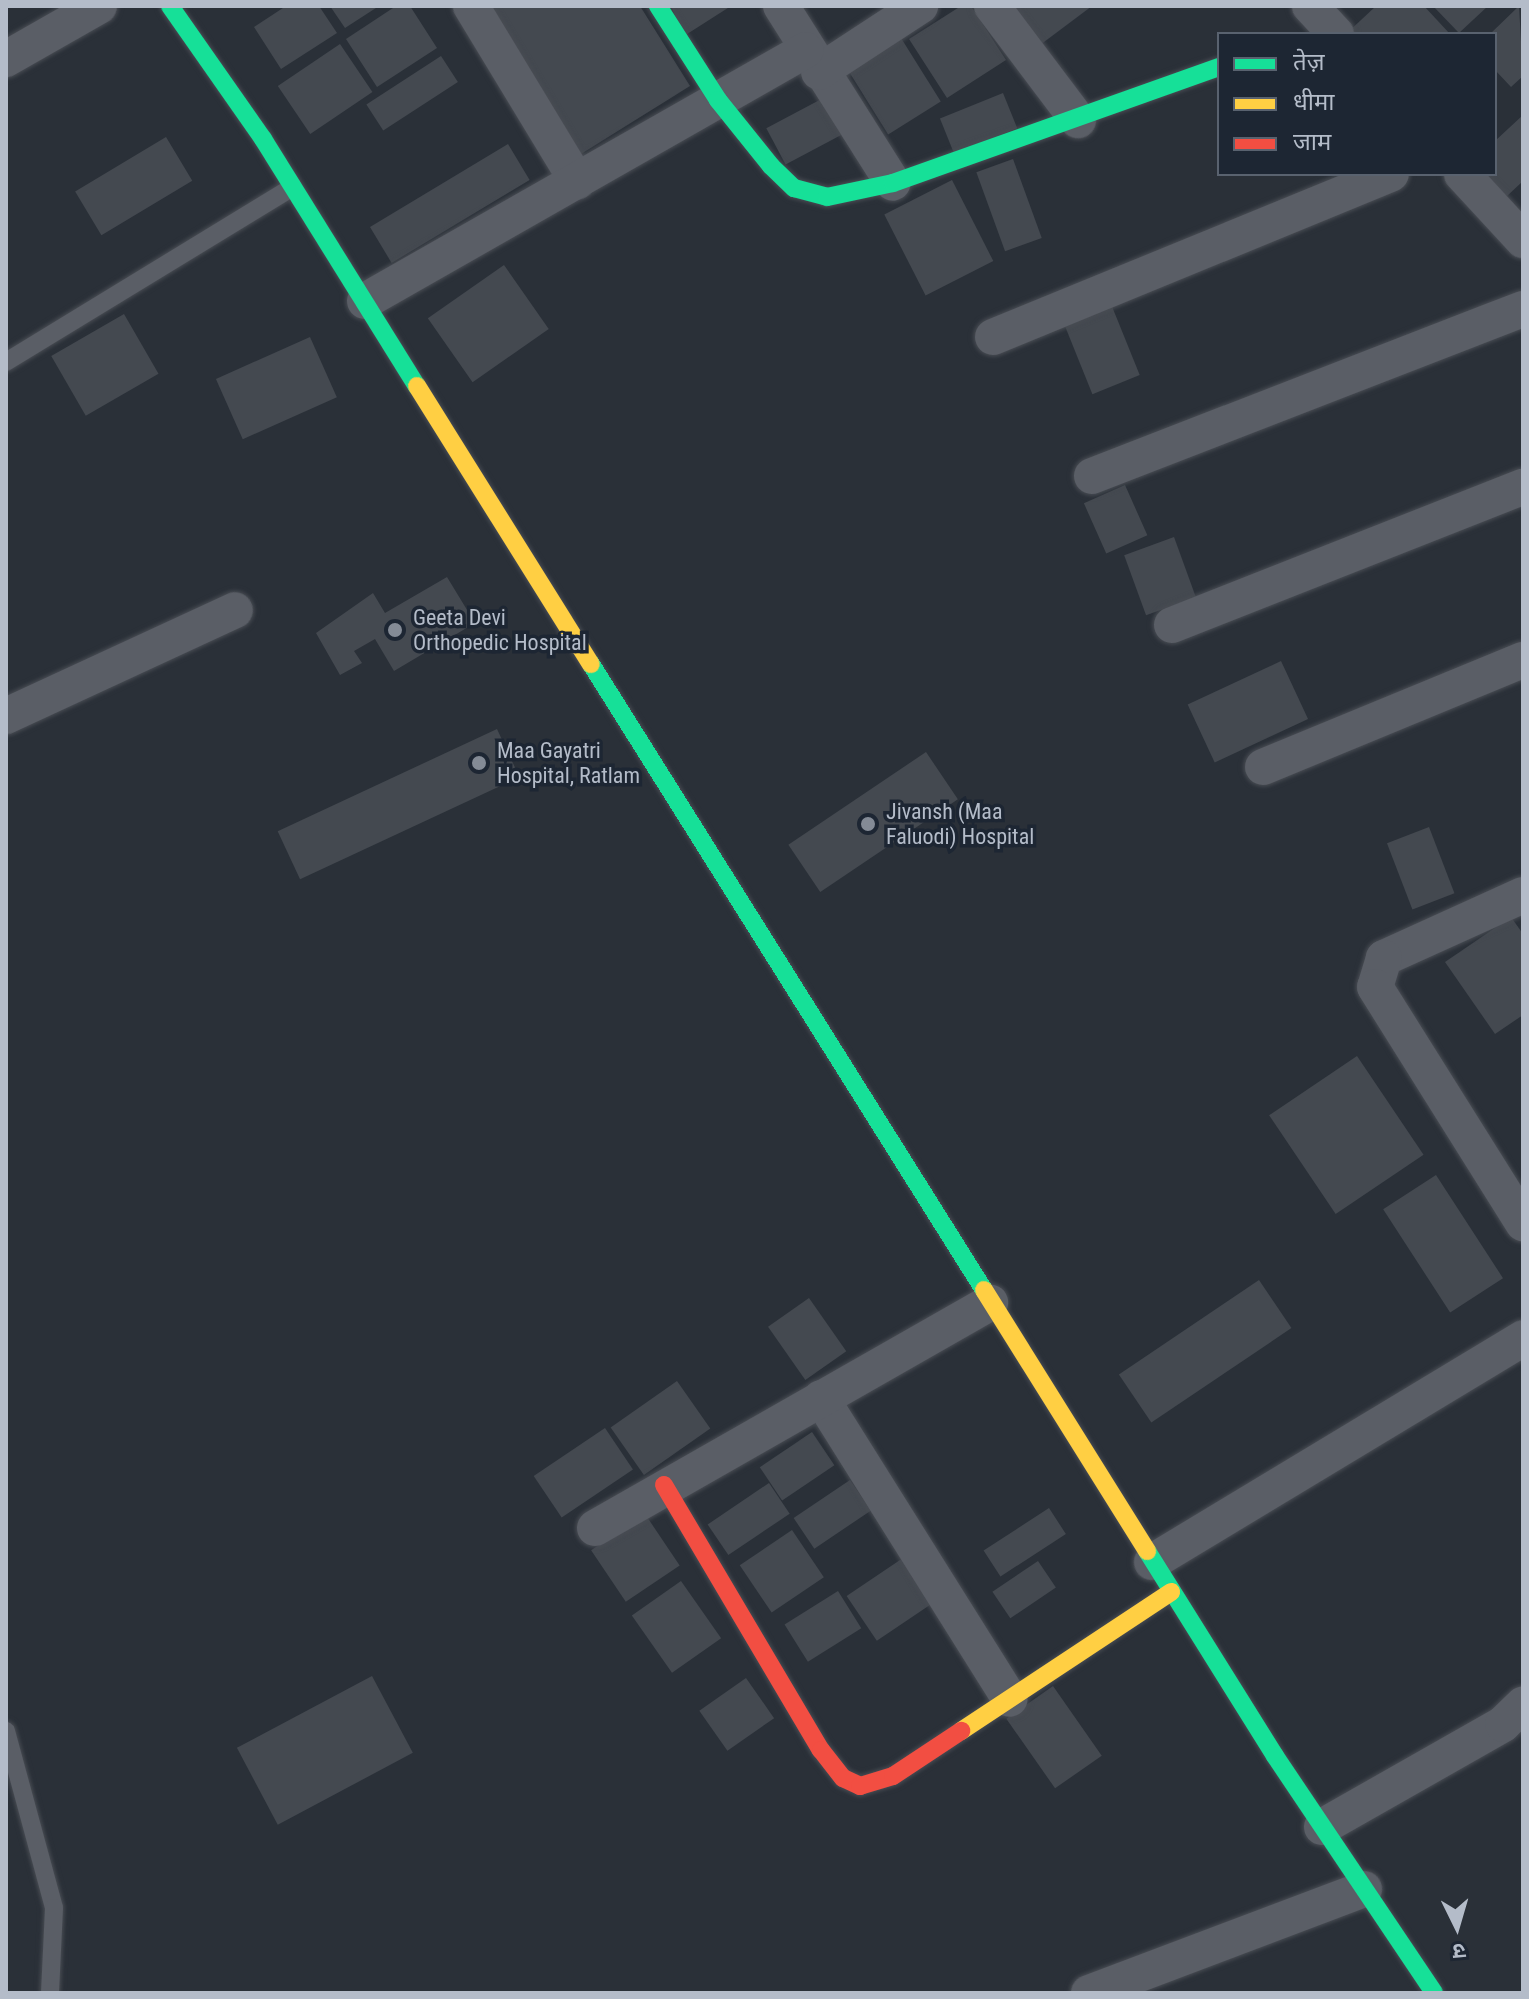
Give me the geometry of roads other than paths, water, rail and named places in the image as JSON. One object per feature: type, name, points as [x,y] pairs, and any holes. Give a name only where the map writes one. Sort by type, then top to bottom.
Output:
[{"type":"street","points":[[6,59],[99,6]]},
{"type":"street","points":[[170,6],[293,187],[365,301],[1171,1592],[1322,1827],[1434,1993]]},
{"type":"street","points":[[471,6],[577,181]]},
{"type":"street","points":[[658,6],[718,100],[794,188],[849,196],[1078,120],[1217,68]]},
{"type":"street","points":[[781,6],[893,183]]},
{"type":"street","points":[[365,301],[718,100],[813,61],[920,6]]},
{"type":"street","points":[[992,6],[1078,120]]},
{"type":"street","points":[[993,337],[1386,176]]},
{"type":"street","points":[[1464,176],[1523,240]]},
{"type":"street","points":[[1092,476],[1523,309]]},
{"type":"street","points":[[1172,625],[1523,487]]},
{"type":"street","points":[[6,716],[235,610]]},
{"type":"street","points":[[1263,767],[1523,660]]},
{"type":"street","points":[[1523,895],[1384,958],[1375,987],[1523,1223]]},
{"type":"street","points":[[595,1528],[664,1485],[990,1303]]},
{"type":"street","points":[[1152,1562],[1523,1338]]},
{"type":"street","points":[[821,1398],[1010,1699]]},
{"type":"street","points":[[664,1485],[821,1750],[843,1778],[860,1786],[893,1776],[1171,1592]]},
{"type":"street","points":[[1322,1827],[1503,1724],[1523,1705]]},
{"type":"street","points":[[1089,1993],[1364,1889]]},
{"type":"lane","points":[[6,362],[293,187]]},
{"type":"lane","points":[[6,1731],[54,1908],[50,1993]]},
{"type":"place","name":"Geeta Devi Orthopedic Hospital","points":[[395,630]]},
{"type":"place","name":"Maa Gayatri Hospital, Ratlam","points":[[479,763]]},
{"type":"place","name":"Jivansh (Maa Faluodi) Hospital","points":[[868,824]]}]
